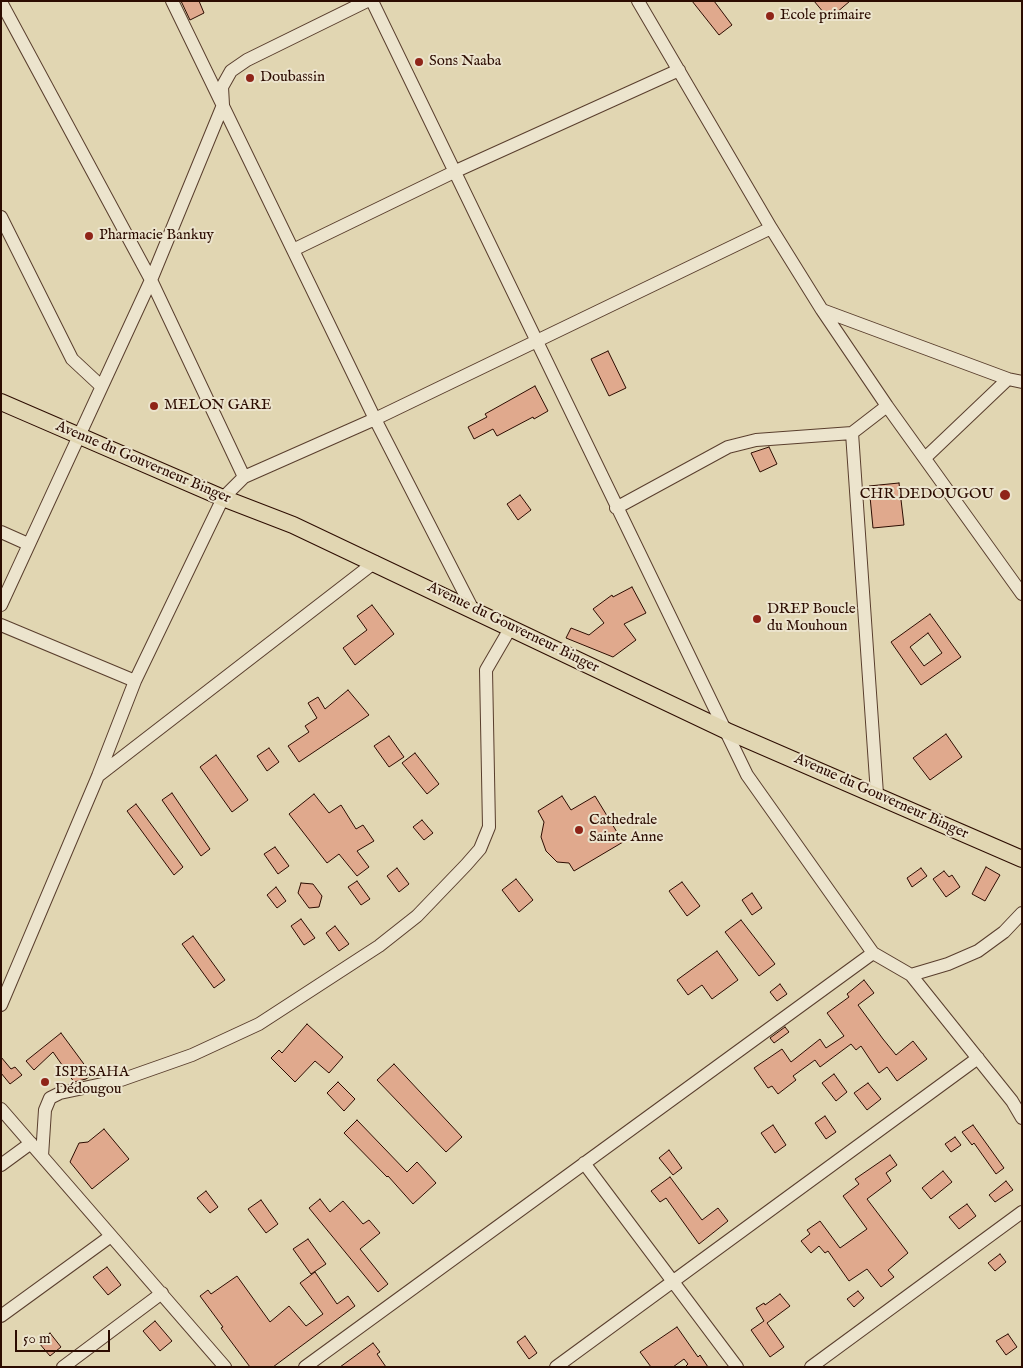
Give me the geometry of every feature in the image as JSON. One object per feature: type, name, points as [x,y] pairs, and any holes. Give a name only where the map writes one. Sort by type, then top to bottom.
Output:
[{"type":"main road","name":"Avenue du Gouverneur Binger","points":[[1,402],[223,498],[293,525],[472,608],[726,731],[877,794],[1022,859]]},
{"type":"street","points":[[172,1],[375,419],[472,608]]},
{"type":"street","points":[[1,605],[151,280],[223,105],[222,87],[232,71],[239,66],[367,1]]},
{"type":"street","points":[[372,1],[747,775],[873,953],[911,975],[1012,1101],[1022,1118]]},
{"type":"street","points":[[638,1],[771,228],[822,310],[1022,594]]},
{"type":"street","points":[[1,2],[151,280],[244,477]]},
{"type":"street","points":[[293,250],[456,171],[679,70]]},
{"type":"street","points":[[1,217],[72,358],[101,386]]},
{"type":"street","points":[[1,1005],[98,776],[135,681],[223,498],[244,477],[375,419],[771,228]]},
{"type":"street","points":[[822,310],[1008,379],[1022,382]]},
{"type":"street","points":[[925,458],[1008,379]]},
{"type":"street","points":[[616,508],[728,447],[756,440],[852,433],[888,406]]},
{"type":"street","points":[[852,433],[877,794]]},
{"type":"street","points":[[1,532],[28,544]]},
{"type":"street","points":[[98,776],[374,562]]},
{"type":"street","points":[[1,625],[135,681]]},
{"type":"street","points":[[42,1156],[45,1110],[50,1098],[60,1093],[121,1080],[192,1055],[259,1024],[379,946],[417,916],[466,865],[480,849],[489,827],[486,670],[511,627]]},
{"type":"street","points":[[911,975],[948,964],[978,951],[1004,932],[1022,913]]},
{"type":"street","points":[[305,1367],[873,953]]},
{"type":"street","points":[[556,1367],[978,1058]]},
{"type":"street","points":[[1,1109],[225,1367]]},
{"type":"street","points":[[1,1165],[31,1143]]},
{"type":"street","points":[[584,1163],[737,1367]]},
{"type":"street","points":[[811,1367],[1022,1212]]},
{"type":"street","points":[[1,1316],[112,1236]]},
{"type":"street","points":[[63,1367],[162,1293]]},
{"type":"building","points":[[181,1],[199,1],[204,13],[190,20]]},
{"type":"building","points":[[692,1],[714,1],[732,25],[719,35]]},
{"type":"building","points":[[814,1],[850,1],[829,19]]},
{"type":"building","points":[[608,351],[626,388],[609,396],[591,359]]},
{"type":"building","points":[[535,386],[548,411],[497,436],[493,429],[474,439],[468,427],[487,417],[485,414]]},
{"type":"building","points":[[769,447],[777,464],[760,472],[751,453]]},
{"type":"building","points":[[899,483],[904,525],[873,528],[869,486]]},
{"type":"building","points":[[520,495],[531,510],[518,520],[507,504]]},
{"type":"building","points":[[632,587],[646,613],[624,624],[636,640],[613,657],[566,638],[571,628],[589,635],[604,623],[593,609],[612,595],[613,597]]},
{"type":"building","points":[[372,605],[394,634],[355,665],[343,648],[367,630],[357,616]]},
{"type":"building","points":[[930,614],[961,657],[921,685],[891,642]],"holes":[[[928,633],[942,653],[924,666],[910,647]]]},
{"type":"building","points":[[348,690],[369,715],[299,762],[288,746],[309,732],[305,726],[317,718],[308,703],[318,697],[325,709]]},
{"type":"building","points":[[946,734],[962,757],[930,780],[913,758]]},
{"type":"building","points":[[389,736],[404,757],[389,767],[374,746]]},
{"type":"building","points":[[269,748],[279,762],[267,771],[257,756]]},
{"type":"building","points":[[415,753],[439,784],[427,794],[402,763]]},
{"type":"building","points":[[216,755],[248,800],[232,812],[200,767]]},
{"type":"building","points":[[172,793],[210,849],[201,856],[162,800]]},
{"type":"building","points":[[314,794],[329,813],[341,805],[356,829],[363,825],[374,841],[357,851],[369,867],[357,876],[339,854],[327,863],[289,814]]},
{"type":"building","name":"Cathedrale Sainte Anne","points":[[562,796],[571,810],[595,796],[623,842],[574,871],[569,863],[557,862],[546,851],[541,837],[544,822],[538,811]]},
{"type":"building","points":[[136,804],[183,867],[174,875],[127,811]]},
{"type":"building","points":[[422,820],[433,833],[424,840],[413,827]]},
{"type":"building","points":[[275,847],[289,866],[278,874],[264,854]]},
{"type":"building","points":[[986,867],[1000,875],[985,901],[972,894]]},
{"type":"building","points":[[397,868],[409,884],[399,892],[387,876]]},
{"type":"building","points":[[921,868],[927,876],[912,887],[907,878]]},
{"type":"building","points":[[944,871],[949,877],[952,875],[960,887],[946,897],[933,879]]},
{"type":"building","points":[[516,879],[533,900],[519,912],[502,890]]},
{"type":"building","points":[[357,881],[370,899],[361,905],[348,887]]},
{"type":"building","points":[[682,882],[700,906],[687,916],[669,891]]},
{"type":"building","points":[[301,883],[313,884],[322,896],[319,907],[309,908],[298,893]]},
{"type":"building","points":[[276,887],[286,901],[277,908],[267,895]]},
{"type":"building","points":[[752,893],[762,908],[752,915],[742,900]]},
{"type":"building","points":[[301,919],[315,938],[304,945],[291,926]]},
{"type":"building","points":[[741,920],[775,964],[759,976],[725,932]]},
{"type":"building","points":[[335,926],[349,944],[339,951],[326,933]]},
{"type":"building","points":[[193,936],[225,980],[214,988],[182,944]]},
{"type":"building","points":[[717,951],[738,980],[712,999],[702,985],[688,995],[677,980]]},
{"type":"building","points":[[864,980],[874,993],[858,1005],[883,1039],[896,1055],[913,1041],[927,1059],[897,1081],[887,1067],[879,1073],[861,1046],[856,1050],[851,1044],[820,1067],[815,1060],[793,1076],[796,1080],[778,1094],[772,1086],[768,1088],[754,1068],[782,1049],[791,1062],[820,1039],[826,1048],[844,1036],[827,1013],[849,997],[847,994]]},
{"type":"building","points":[[780,984],[787,994],[777,1001],[770,992]]},
{"type":"building","points":[[307,1024],[343,1057],[329,1073],[315,1061],[295,1082],[271,1058],[279,1050],[282,1053]]},
{"type":"building","points":[[785,1027],[789,1032],[774,1043],[770,1038]]},
{"type":"building","points":[[61,1033],[92,1075],[86,1079],[74,1082],[53,1052],[34,1070],[26,1061]]},
{"type":"building","points":[[1,1057],[11,1069],[15,1067],[22,1075],[10,1084],[1,1073]]},
{"type":"building","points":[[394,1064],[462,1137],[446,1152],[377,1080]]},
{"type":"building","points":[[834,1074],[847,1092],[836,1101],[822,1083]]},
{"type":"building","points":[[338,1082],[355,1099],[344,1111],[327,1093]]},
{"type":"building","points":[[868,1083],[881,1099],[867,1110],[854,1093]]},
{"type":"building","points":[[825,1116],[836,1132],[826,1139],[815,1123]]},
{"type":"building","points":[[357,1120],[407,1172],[417,1162],[436,1183],[413,1204],[388,1176],[344,1133]]},
{"type":"building","points":[[773,1125],[786,1145],[775,1153],[761,1133]]},
{"type":"building","points":[[973,1125],[1004,1168],[996,1174],[974,1143],[972,1145],[962,1132]]},
{"type":"building","points":[[104,1129],[129,1159],[92,1189],[70,1162],[79,1143],[88,1142]]},
{"type":"building","points":[[955,1137],[961,1145],[951,1152],[945,1144]]},
{"type":"building","points":[[669,1150],[682,1168],[673,1175],[659,1158]]},
{"type":"building","points":[[890,1155],[897,1165],[886,1173],[891,1181],[867,1199],[908,1253],[888,1270],[894,1277],[881,1287],[867,1269],[849,1281],[828,1251],[825,1253],[819,1246],[811,1253],[801,1241],[810,1234],[807,1230],[820,1221],[840,1248],[867,1229],[843,1196],[859,1184],[855,1179]]},
{"type":"building","points":[[943,1171],[952,1182],[931,1199],[922,1188]]},
{"type":"building","points":[[670,1177],[702,1220],[718,1208],[728,1221],[699,1244],[666,1198],[660,1202],[651,1191]]},
{"type":"building","points":[[1006,1181],[1013,1190],[995,1202],[989,1195]]},
{"type":"building","points":[[206,1191],[218,1207],[210,1213],[197,1198]]},
{"type":"building","points":[[320,1199],[330,1212],[343,1201],[363,1224],[369,1220],[380,1233],[360,1249],[388,1284],[378,1292],[309,1208]]},
{"type":"building","points":[[261,1200],[278,1224],[266,1233],[248,1209]]},
{"type":"building","points":[[967,1204],[976,1216],[959,1229],[949,1217]]},
{"type":"building","points":[[308,1239],[326,1264],[311,1274],[293,1249]]},
{"type":"building","points":[[1000,1254],[1006,1262],[995,1271],[988,1263]]},
{"type":"building","points":[[107,1267],[121,1285],[108,1295],[93,1277]]},
{"type":"building","points":[[315,1272],[337,1304],[348,1296],[355,1306],[273,1367],[250,1367],[200,1296],[208,1290],[211,1294],[237,1276],[270,1322],[289,1306],[306,1326],[323,1314],[300,1283]]},
{"type":"building","points":[[858,1291],[864,1298],[854,1307],[847,1299]]},
{"type":"building","points":[[780,1294],[790,1306],[767,1323],[784,1347],[770,1357],[751,1330],[764,1321],[756,1308],[764,1303],[765,1305]]},
{"type":"building","points":[[155,1321],[172,1341],[160,1351],[143,1331]]},
{"type":"building","points":[[677,1327],[698,1357],[700,1355],[708,1367],[685,1367],[688,1364],[684,1359],[673,1367],[651,1367],[640,1352]]},
{"type":"building","points":[[50,1333],[61,1347],[50,1356],[39,1343]]},
{"type":"building","points":[[1008,1334],[1017,1347],[1006,1355],[996,1341]]},
{"type":"building","points":[[525,1336],[537,1353],[529,1359],[517,1342]]},
{"type":"building","points":[[373,1343],[380,1352],[377,1354],[386,1367],[340,1367]]},
{"type":"place","name":"Ecole primaire","points":[[770,16]]},
{"type":"place","name":"Sons Naaba","points":[[419,62]]},
{"type":"place","name":"Doubassin","points":[[250,78]]},
{"type":"place","name":"Pharmacie Bankuy","points":[[89,236]]},
{"type":"place","name":"MELON GARE","points":[[154,406]]},
{"type":"place","name":"CHR DEDOUGOU","points":[[1005,495]]},
{"type":"place","name":"DREP Boucle du Mouhoun","points":[[757,619]]},
{"type":"place","name":"Cathedrale Sainte Anne","points":[[579,830]]},
{"type":"place","name":"ISPESAHA Dédougou","points":[[45,1082]]}]
